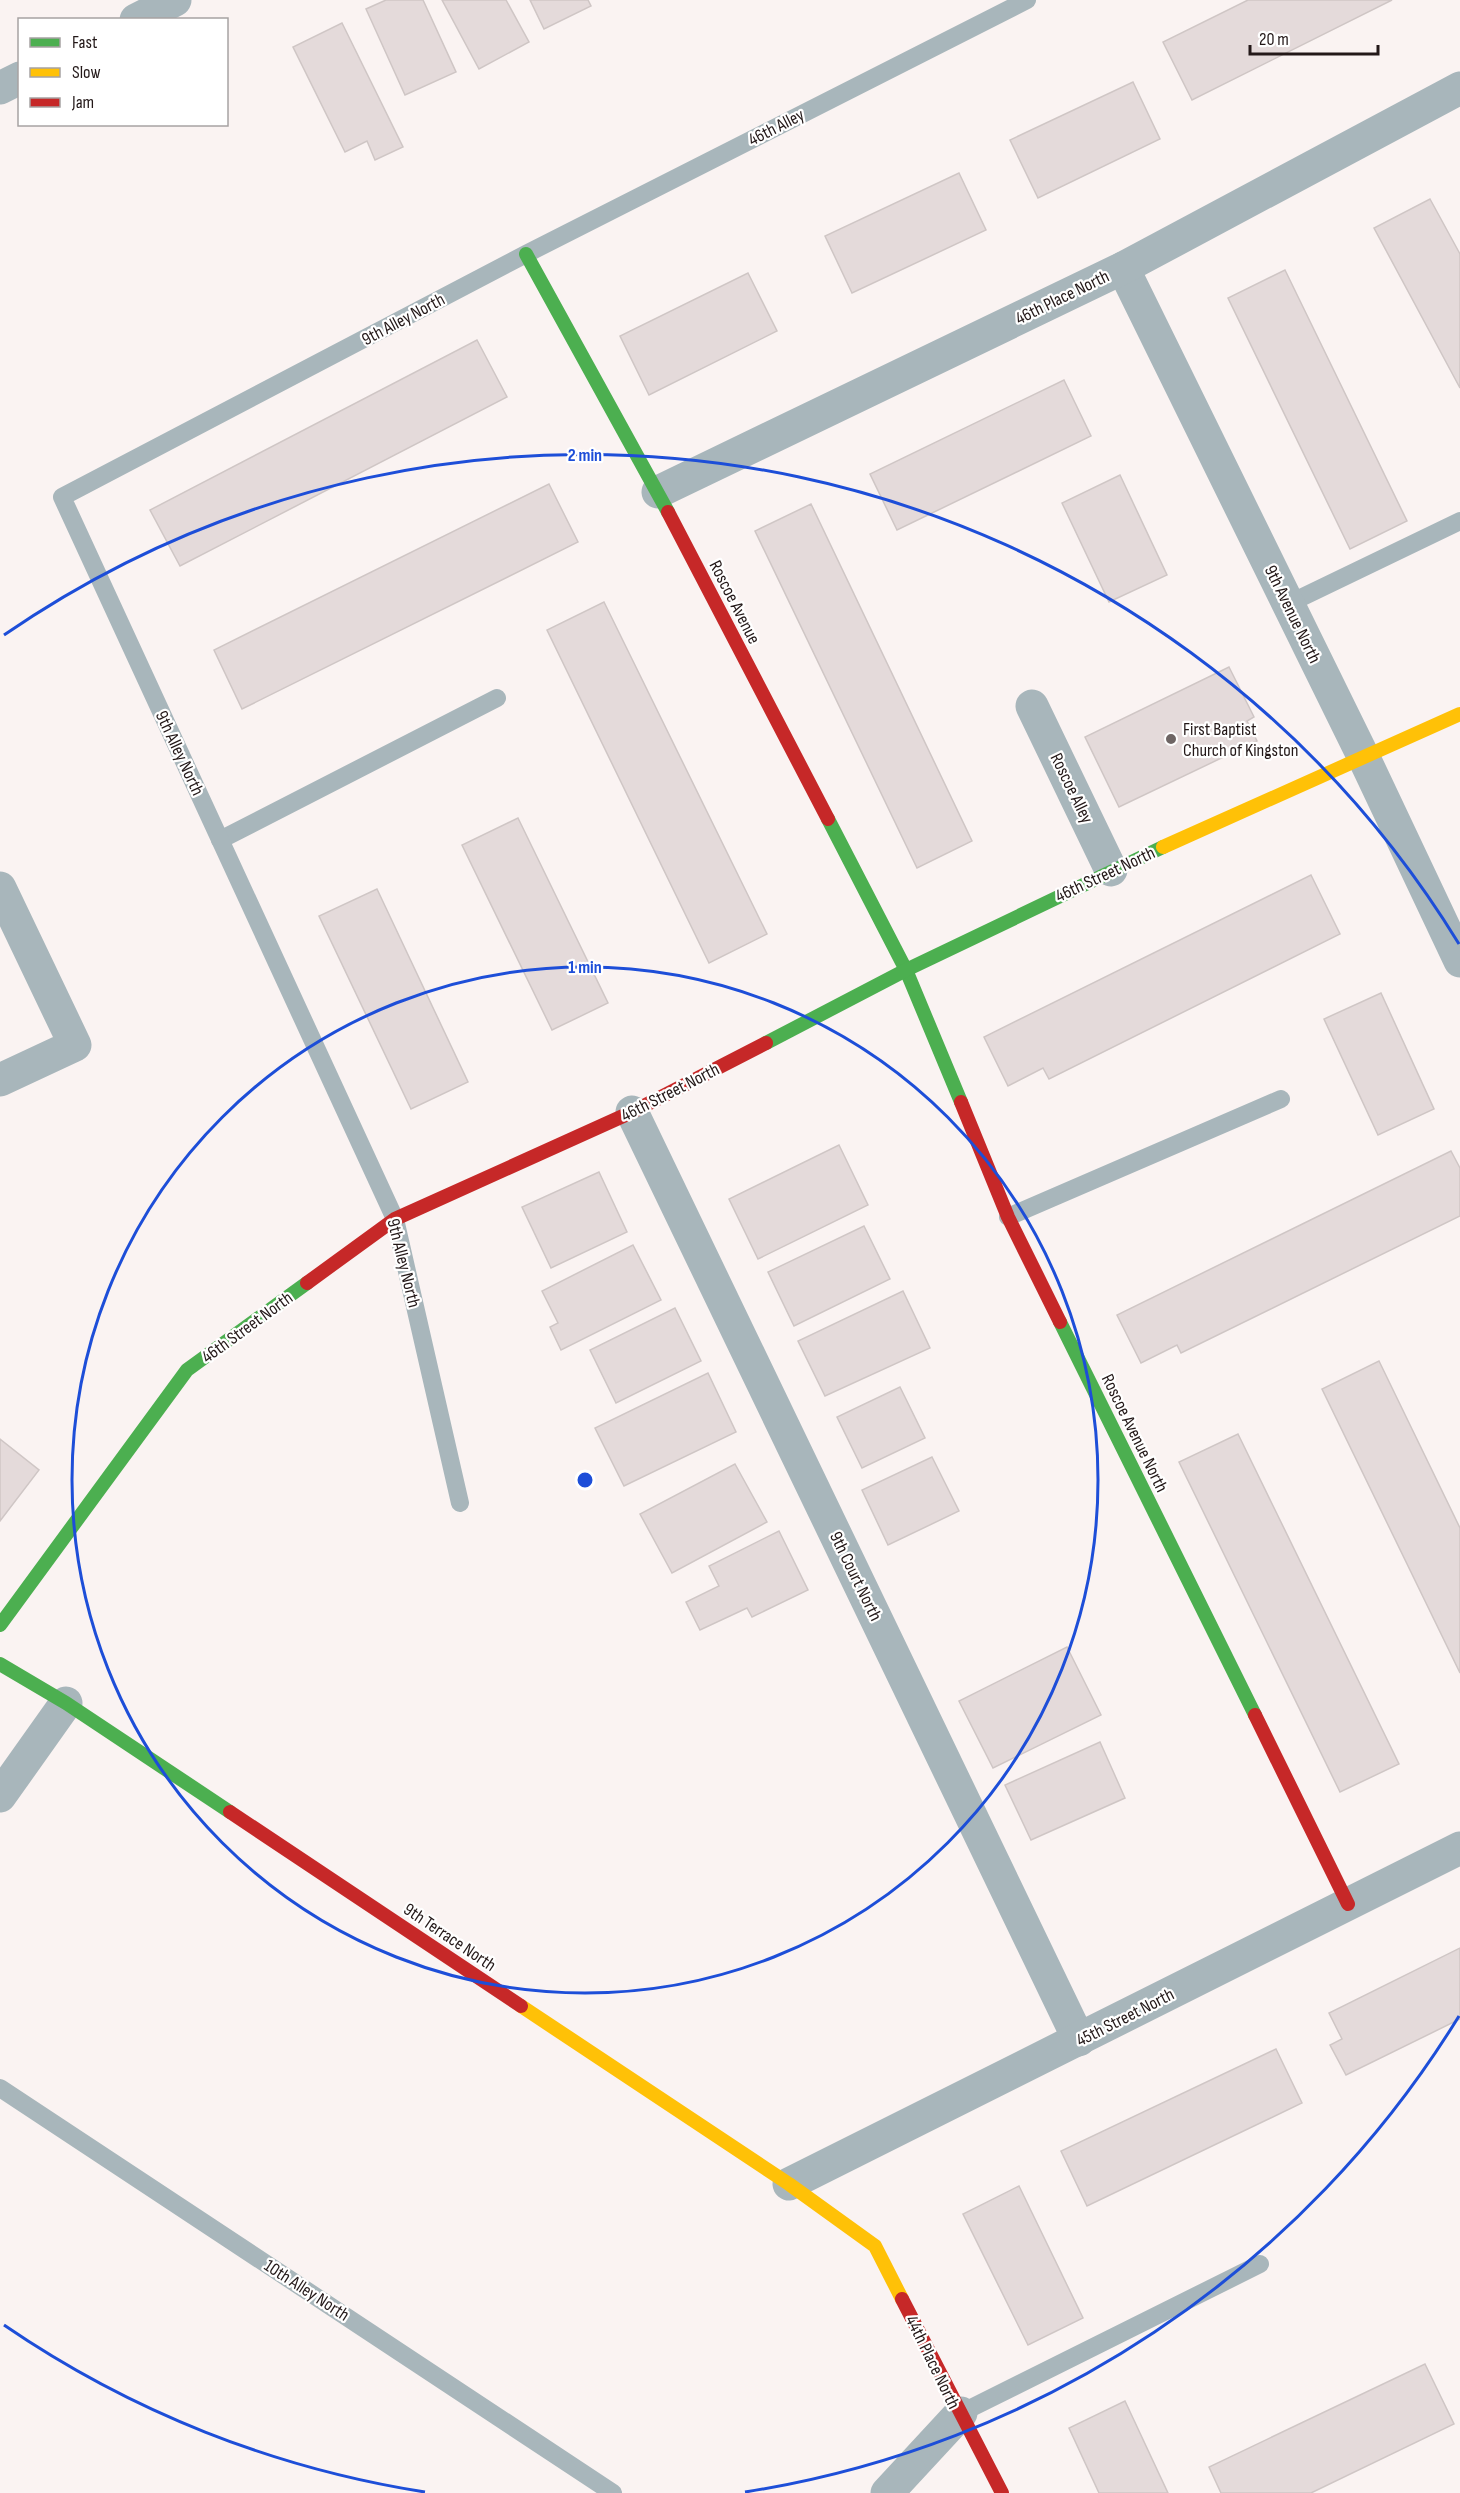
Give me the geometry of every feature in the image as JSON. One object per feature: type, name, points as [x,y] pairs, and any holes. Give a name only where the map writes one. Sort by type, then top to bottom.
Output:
[{"type":"street","points":[[140,18],[174,0]]},
{"type":"street","points":[[0,88],[18,79]]},
{"type":"street","name":"46th Place North","points":[[658,492],[1123,268],[1460,88]]},
{"type":"street","name":"Roscoe Avenue","points":[[526,254],[658,492],[906,970]]},
{"type":"street","name":"9th Avenue North","points":[[1123,268],[1364,758],[1460,961]]},
{"type":"street","name":"Roscoe Alley","points":[[1032,706],[1111,870]]},
{"type":"street","name":"46th Street North","points":[[0,1624],[187,1370],[395,1219],[632,1112],[906,970],[1111,870],[1460,714]]},
{"type":"street","points":[[0,888],[75,1045],[0,1080]]},
{"type":"street","name":"Roscoe Avenue North","points":[[906,970],[1008,1217],[1348,1904]]},
{"type":"street","name":"9th Court North","points":[[632,1112],[1079,2040]]},
{"type":"street","name":"9th Terrace North","points":[[0,1664],[66,1703],[789,2184],[875,2246]]},
{"type":"street","points":[[0,1796],[66,1703]]},
{"type":"street","name":"45th Street North","points":[[789,2184],[1460,1848]]},
{"type":"street","name":"44th Place North","points":[[875,2246],[960,2414],[887,2493]]},
{"type":"street","points":[[960,2414],[1002,2493]]},
{"type":"lane","name":"46th Alley","points":[[526,254],[1027,0]]},
{"type":"lane","name":"9th Alley North","points":[[460,1503],[395,1219],[62,497],[526,254]]},
{"type":"lane","points":[[1288,604],[1460,521]]},
{"type":"lane","points":[[220,840],[497,698]]},
{"type":"lane","points":[[1008,1217],[1281,1099]]},
{"type":"lane","name":"10th Alley North","points":[[0,2088],[613,2493]]},
{"type":"lane","points":[[960,2414],[1260,2264]]},
{"type":"building","points":[[386,0],[423,0],[456,72],[405,95],[366,9]]},
{"type":"building","points":[[442,0],[506,0],[529,42],[479,69]]},
{"type":"building","points":[[530,0],[588,0],[591,6],[544,29]]},
{"type":"building","points":[[1248,0],[1392,0],[1192,100],[1163,42]]},
{"type":"building","points":[[342,23],[403,147],[375,160],[367,141],[345,152],[293,47]]},
{"type":"building","points":[[1133,82],[1160,139],[1038,198],[1010,140]]},
{"type":"building","points":[[959,173],[986,230],[852,293],[825,236]]},
{"type":"building","points":[[1430,199],[1460,254],[1460,388],[1374,228]]},
{"type":"building","points":[[1285,270],[1407,521],[1350,549],[1228,298]]},
{"type":"building","points":[[748,273],[777,331],[649,395],[620,336]]},
{"type":"building","points":[[477,340],[507,397],[180,566],[150,510]]},
{"type":"building","points":[[1064,380],[1091,436],[897,530],[870,474]]},
{"type":"building","points":[[1120,475],[1167,575],[1109,602],[1062,503]]},
{"type":"building","points":[[549,484],[578,542],[242,709],[214,650]]},
{"type":"building","points":[[811,504],[972,841],[917,868],[755,531]]},
{"type":"building","points":[[604,602],[767,934],[709,963],[547,630]]},
{"type":"building","name":"First Baptist Church of Kingston","points":[[1229,667],[1254,717],[1247,721],[1257,741],[1119,807],[1085,737]]},
{"type":"building","points":[[518,818],[608,1003],[552,1030],[462,845]]},
{"type":"building","points":[[1311,875],[1340,934],[1049,1079],[1043,1068],[1008,1086],[984,1037]]},
{"type":"building","points":[[377,889],[468,1082],[411,1109],[319,916]]},
{"type":"building","points":[[1381,993],[1434,1109],[1378,1135],[1324,1019]]},
{"type":"building","points":[[839,1145],[868,1205],[758,1259],[729,1199]]},
{"type":"building","points":[[1451,1151],[1460,1168],[1460,1216],[1181,1353],[1177,1345],[1141,1363],[1117,1315]]},
{"type":"building","points":[[599,1172],[627,1232],[551,1268],[522,1207]]},
{"type":"building","points":[[864,1226],[890,1279],[794,1326],[768,1272]]},
{"type":"building","points":[[633,1245],[661,1300],[561,1350],[550,1327],[558,1323],[542,1291]]},
{"type":"building","points":[[903,1291],[930,1348],[825,1396],[798,1341]]},
{"type":"building","points":[[675,1308],[701,1361],[616,1403],[590,1350]]},
{"type":"building","points":[[1379,1361],[1460,1528],[1460,1673],[1322,1389]]},
{"type":"building","points":[[708,1373],[736,1432],[624,1486],[595,1428]]},
{"type":"building","points":[[900,1387],[925,1438],[862,1468],[837,1417]]},
{"type":"building","points":[[1238,1434],[1399,1764],[1340,1792],[1179,1462]]},
{"type":"building","points":[[0,1439],[39,1470],[0,1521]]},
{"type":"building","points":[[932,1457],[959,1511],[888,1545],[862,1490]]},
{"type":"building","points":[[735,1464],[767,1522],[672,1573],[640,1514]]},
{"type":"building","points":[[779,1531],[808,1590],[752,1617],[747,1608],[700,1630],[686,1602],[719,1586],[709,1566]]},
{"type":"building","points":[[1067,1647],[1101,1715],[993,1768],[959,1701]]},
{"type":"building","points":[[1100,1742],[1125,1798],[1031,1840],[1005,1785]]},
{"type":"building","points":[[1460,1948],[1460,2019],[1346,2075],[1330,2045],[1342,2039],[1329,2013]]},
{"type":"building","points":[[1276,2049],[1302,2103],[1087,2206],[1061,2151]]},
{"type":"building","points":[[1019,2186],[1083,2318],[1028,2345],[963,2214]]},
{"type":"building","points":[[1425,2364],[1454,2424],[1311,2493],[1221,2493],[1209,2467]]},
{"type":"building","points":[[1125,2401],[1168,2493],[1099,2493],[1069,2428]]},
{"type":"traffic: fast","points":[[526,254],[668,512]]},
{"type":"traffic: fast","points":[[828,819],[906,970],[961,1102]]},
{"type":"traffic: fast","points":[[766,1043],[906,970],[1163,847]]},
{"type":"traffic: fast","points":[[0,1625],[187,1370],[307,1283]]},
{"type":"traffic: fast","points":[[1060,1322],[1255,1715]]},
{"type":"traffic: fast","points":[[0,1664],[66,1703],[230,1812]]},
{"type":"traffic: slow","points":[[1163,847],[1460,714]]},
{"type":"traffic: slow","points":[[521,2006],[789,2184],[875,2246],[902,2299]]},
{"type":"traffic: jam","points":[[668,512],[828,819]]},
{"type":"traffic: jam","points":[[307,1283],[395,1219],[632,1112],[766,1043]]},
{"type":"traffic: jam","points":[[961,1102],[1008,1217],[1060,1322]]},
{"type":"traffic: jam","points":[[1255,1715],[1348,1904]]},
{"type":"traffic: jam","points":[[230,1812],[521,2006]]},
{"type":"traffic: jam","points":[[902,2299],[1002,2493]]},
{"type":"place","name":"First Baptist Church of Kingston","points":[[1171,739]]}]
